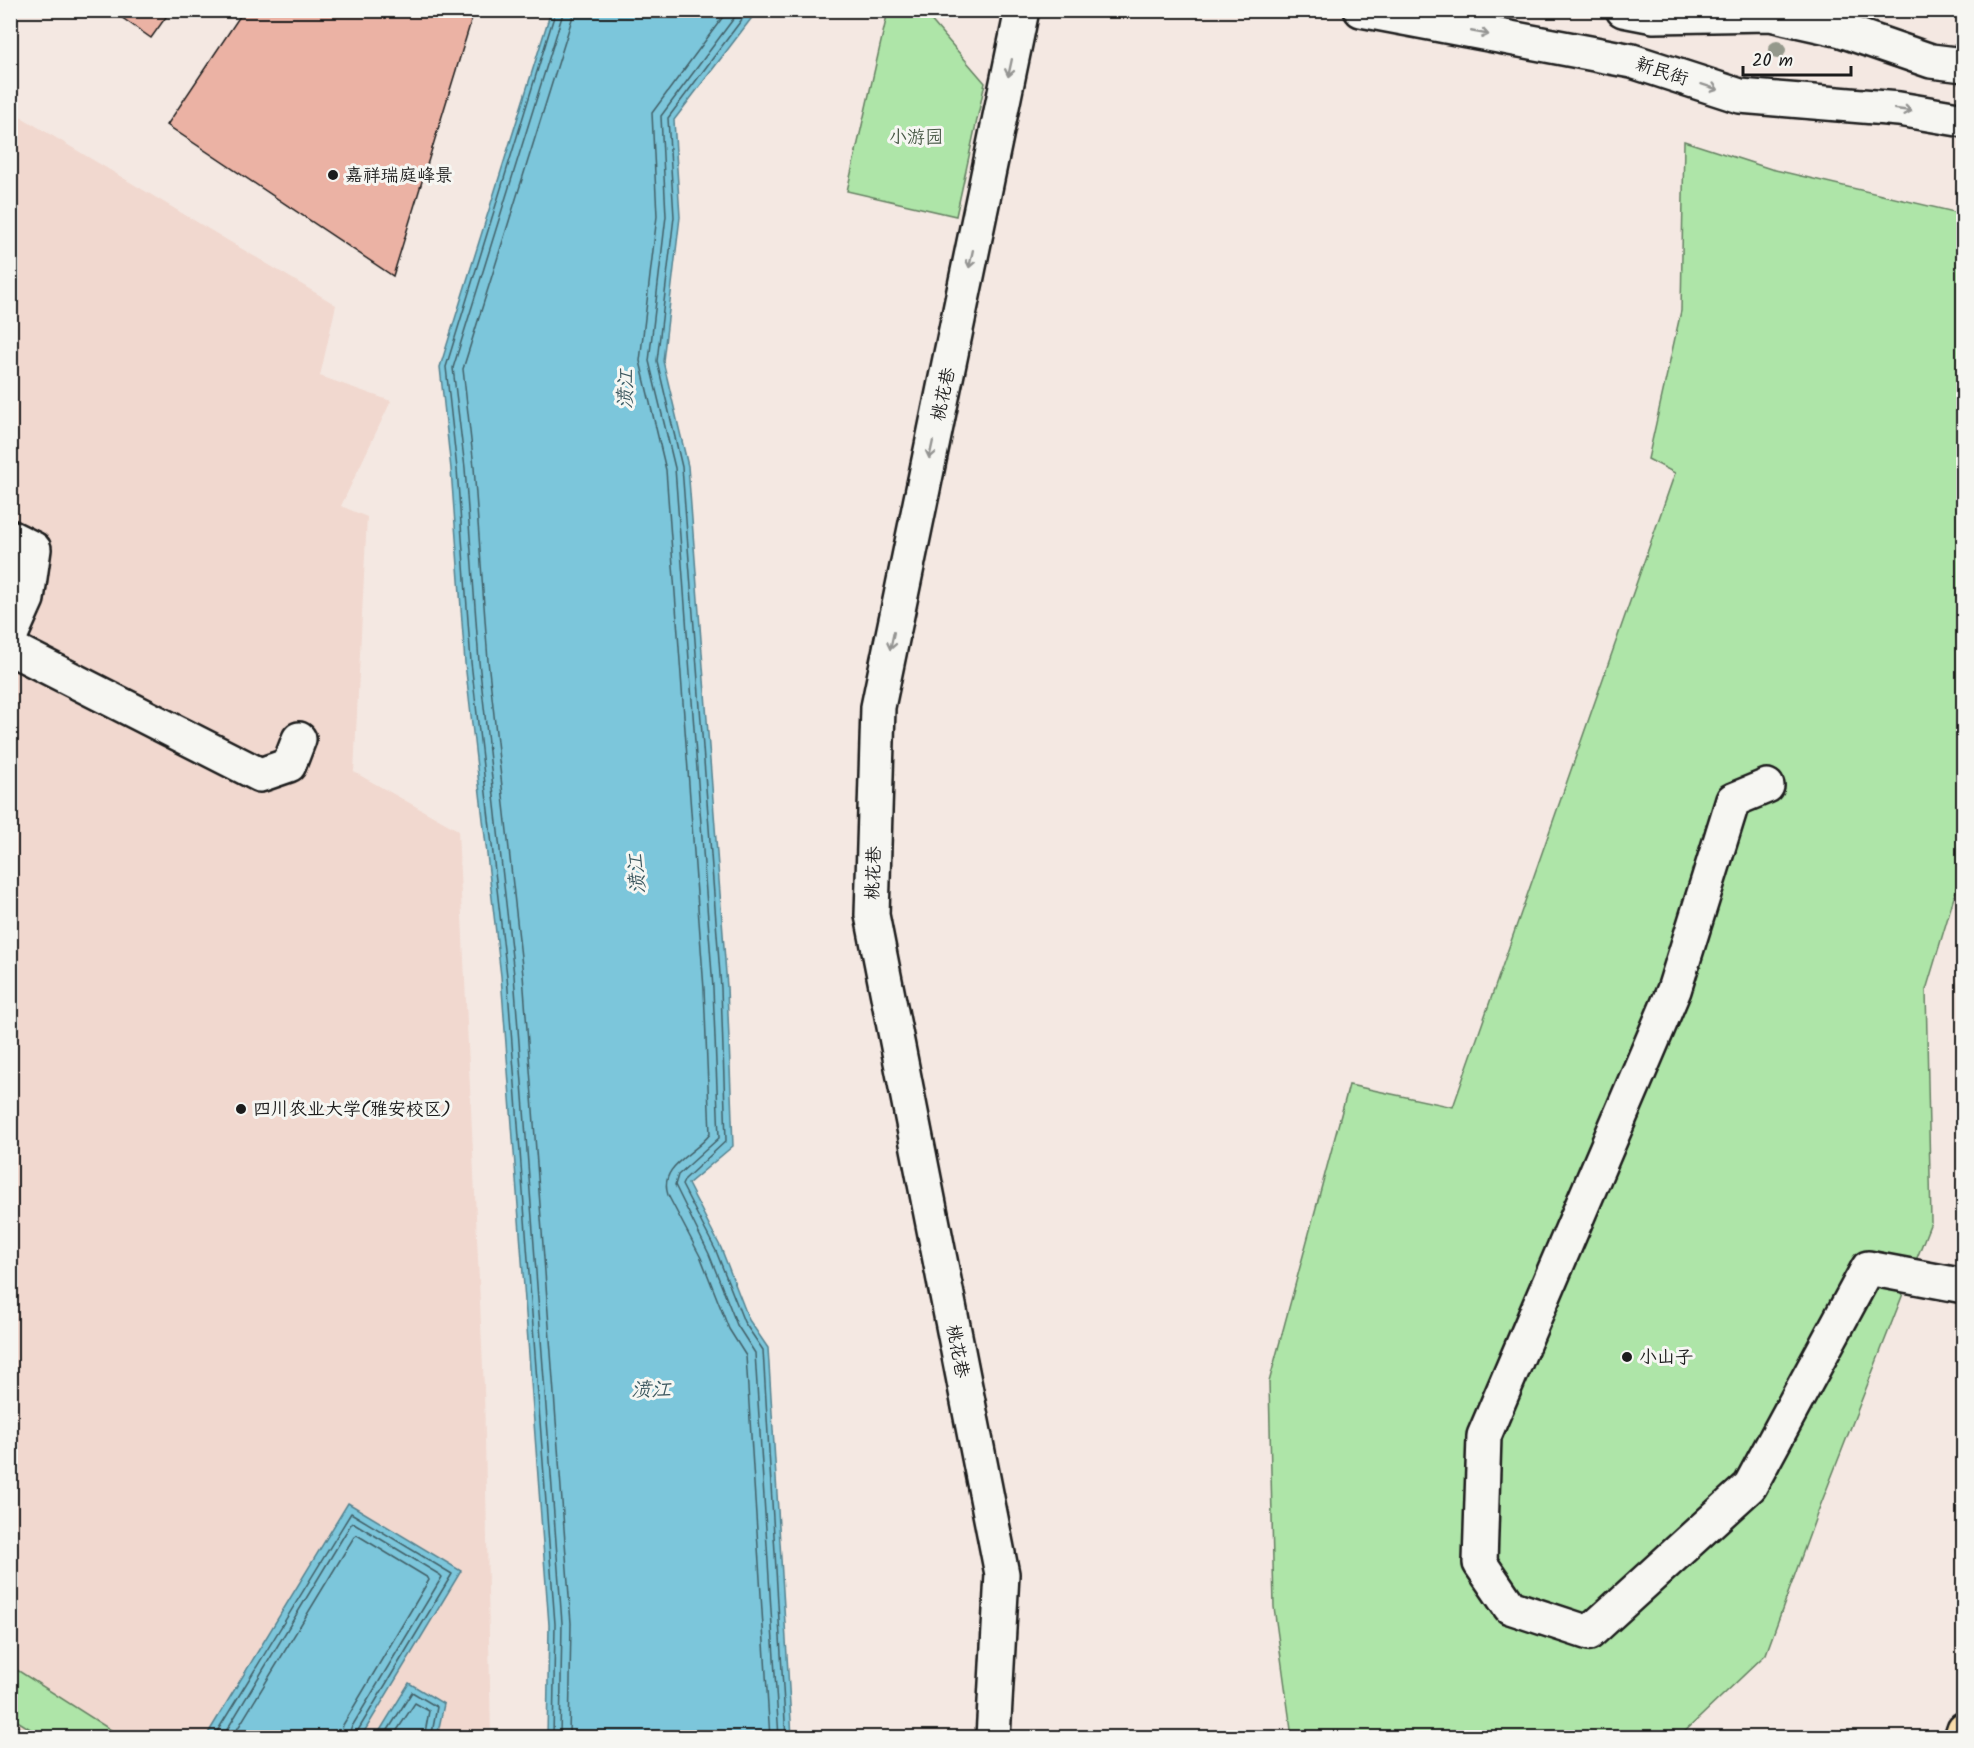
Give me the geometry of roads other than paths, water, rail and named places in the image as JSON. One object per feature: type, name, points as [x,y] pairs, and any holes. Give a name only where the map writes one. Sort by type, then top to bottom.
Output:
[{"type":"main road","points":[[1961,1737],[1964,1729]]},
{"type":"street","name":"桃花巷","points":[[993,1737],[1002,1574],[872,915],[878,706],[1022,10]]},
{"type":"street","name":"新民街","points":[[1361,10],[1632,61],[1740,96],[1899,110],[1964,120]]},
{"type":"street","points":[[1623,10],[1654,16],[1770,14],[1841,30],[1931,60],[1964,65]]},
{"type":"street","points":[[10,537],[34,549],[27,598],[10,637]]},
{"type":"street","points":[[10,648],[260,775],[289,765],[299,739]]},
{"type":"street","points":[[1767,786],[1733,800],[1674,990],[1484,1436],[1480,1563],[1510,1607],[1589,1634],[1750,1486],[1868,1268],[1964,1286]]},
{"type":"water","name":"𣸣江","points":[[551,11],[757,11],[674,120],[680,217],[663,361],[688,466],[727,987],[733,1146],[688,1184],[721,1248],[749,1320],[768,1348],[792,1737],[547,1737],[549,1625],[501,976],[465,663],[451,469],[440,367]]},
{"type":"water","points":[[348,1503],[461,1571],[361,1737],[210,1738],[207,1735]]},
{"type":"water","points":[[409,1683],[444,1704],[437,1737],[376,1737]]},
{"type":"place","name":"嘉祥瑞庭峰景","points":[[333,175]]},
{"type":"place","name":"四川农业大学(雅安校区)","points":[[241,1109]]},
{"type":"place","name":"小山子","points":[[1627,1357]]},
{"type":"park label","name":"小游园","points":[[916,137]]}]
